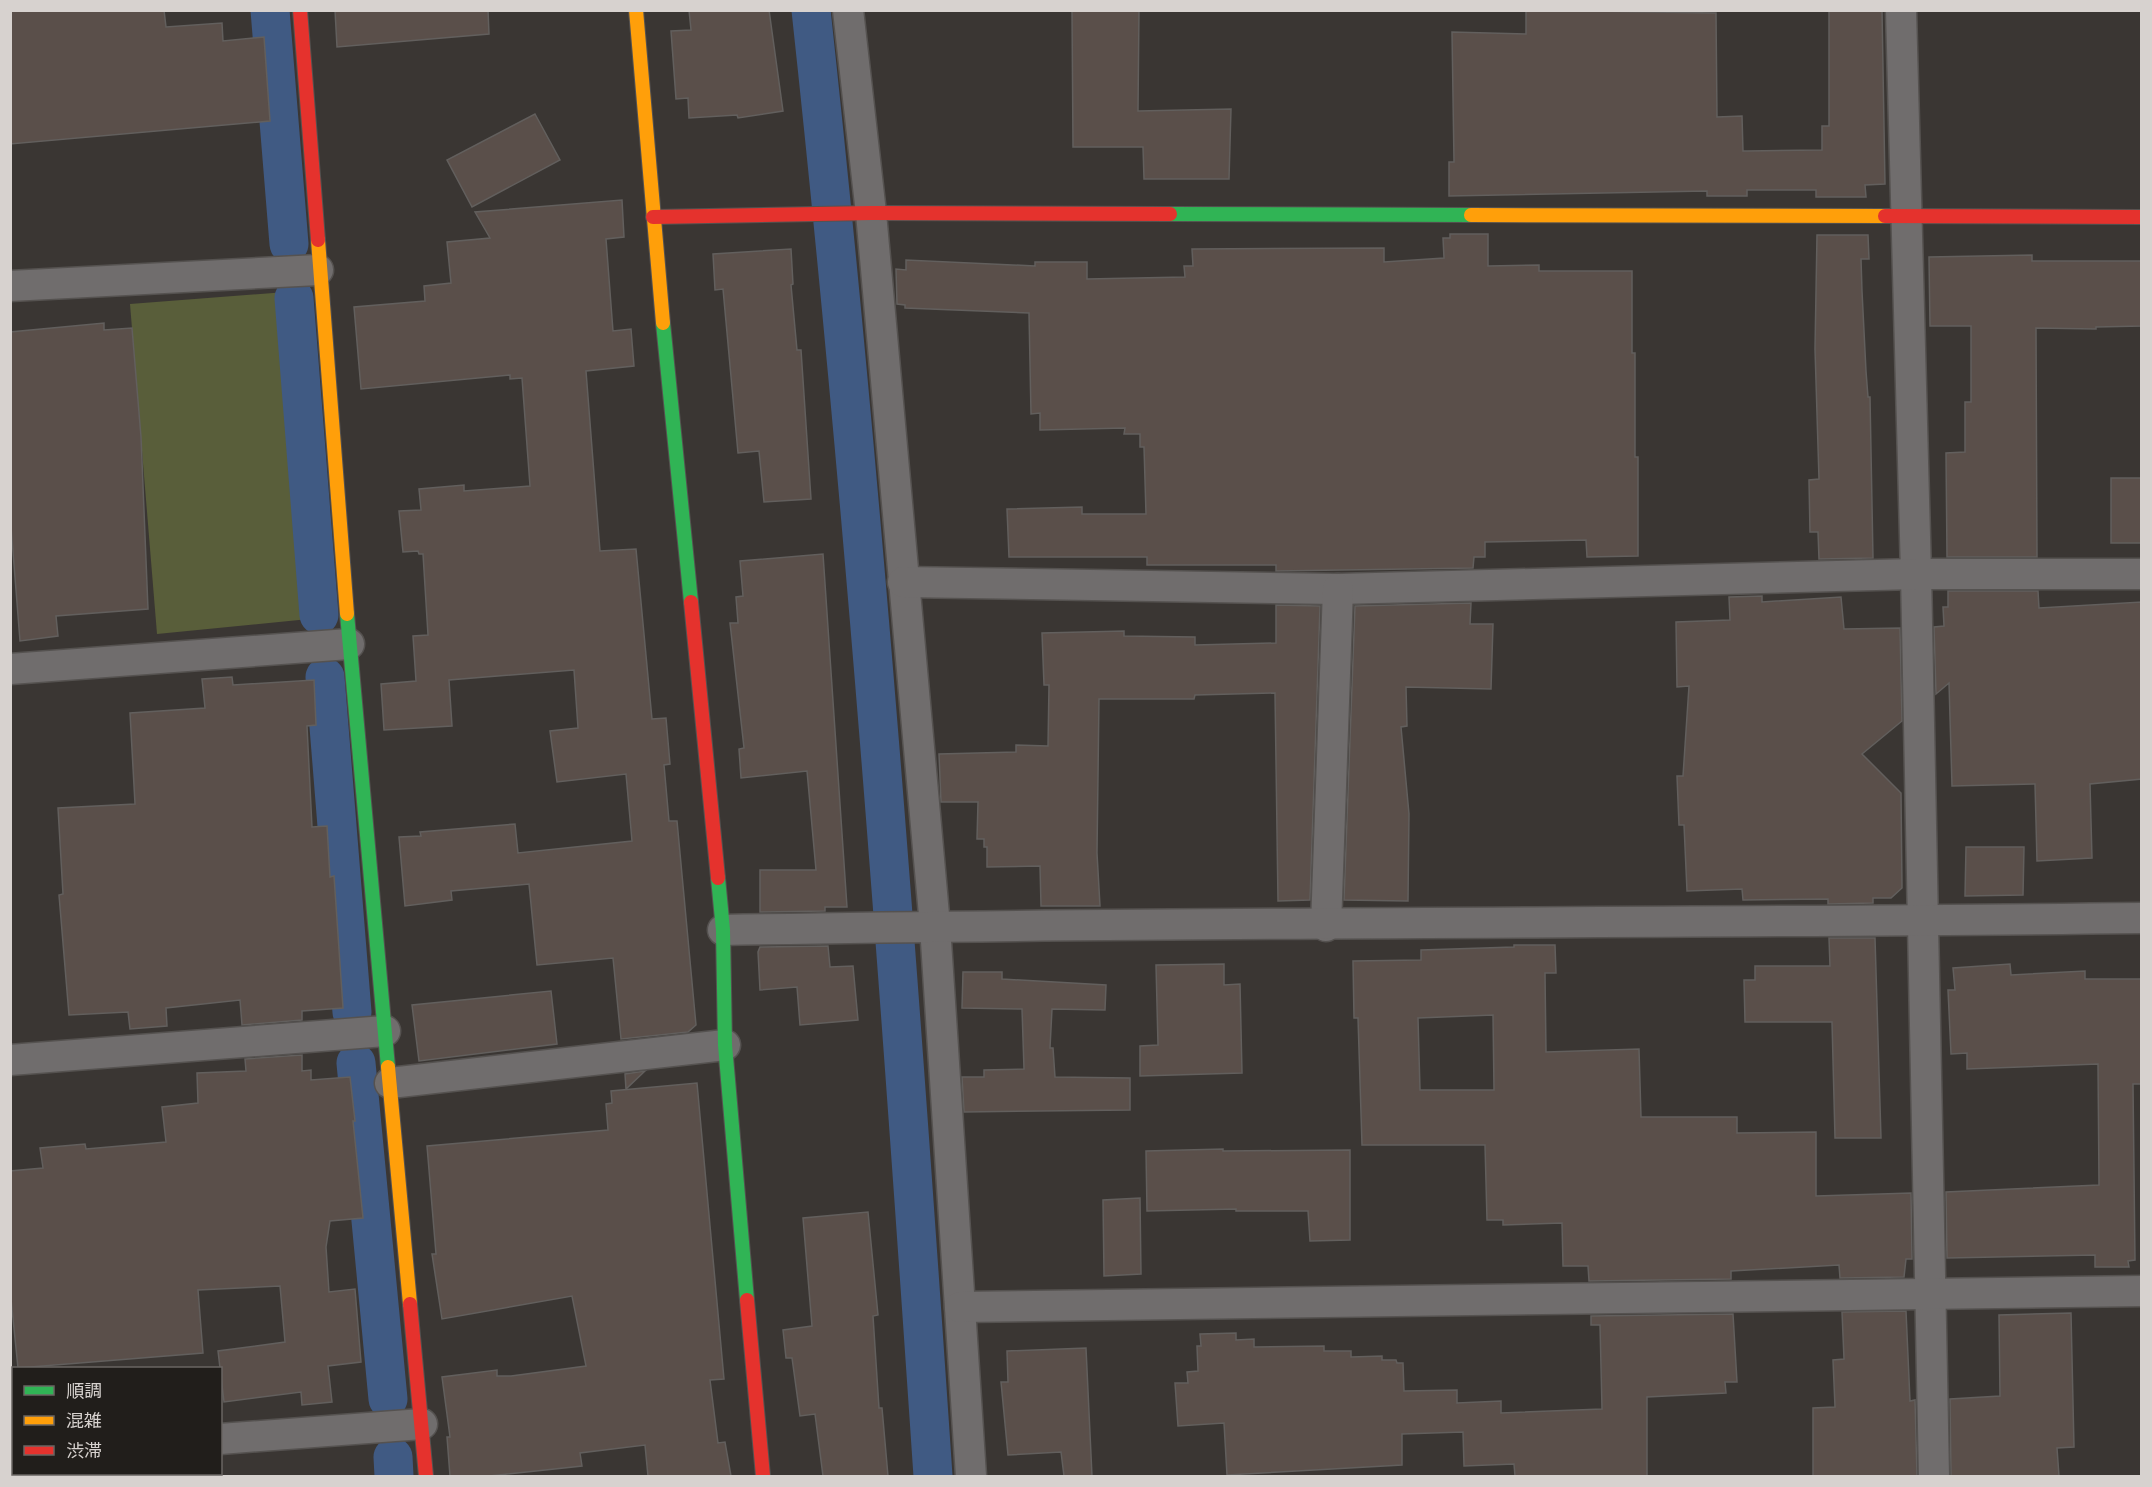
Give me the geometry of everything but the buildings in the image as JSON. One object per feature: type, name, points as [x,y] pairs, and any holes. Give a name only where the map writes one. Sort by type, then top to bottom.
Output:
[{"type":"street","points":[[300,10],[318,270],[349,644],[426,1476]]},
{"type":"street","points":[[636,10],[653,217],[723,930],[725,1045],[763,1476]]},
{"type":"street","points":[[848,10],[871,213],[935,926],[971,1476]]},
{"type":"street","points":[[1901,10],[1916,574],[1934,1476]]},
{"type":"street","points":[[653,217],[871,213],[2142,217]]},
{"type":"street","points":[[10,286],[318,270]]},
{"type":"street","points":[[903,582],[1338,589],[1916,574],[2142,574]]},
{"type":"street","points":[[1326,926],[1338,589]]},
{"type":"street","points":[[10,669],[349,644]]},
{"type":"street","points":[[723,930],[935,926],[1326,926],[2142,918]]},
{"type":"street","points":[[10,1060],[385,1031]]},
{"type":"street","points":[[390,1083],[725,1045]]},
{"type":"street","points":[[960,1307],[2142,1291]]},
{"type":"street","points":[[222,1439],[422,1424]]},
{"type":"green space","points":[[286,292],[309,619],[157,634],[130,304]]},
{"type":"waterway","points":[[270,10],[289,244]]},
{"type":"waterway","points":[[811,10],[864,559],[933,1476]]},
{"type":"waterway","points":[[294,298],[319,615]]},
{"type":"waterway","points":[[325,677],[352,1012]]},
{"type":"waterway","points":[[356,1063],[388,1399]]},
{"type":"waterway","points":[[393,1457],[394,1476]]},
{"type":"traffic: fast","points":[[1170,214],[1471,215]]},
{"type":"traffic: fast","points":[[663,323],[691,602]]},
{"type":"traffic: fast","points":[[347,614],[388,1067]]},
{"type":"traffic: fast","points":[[718,878],[723,930],[725,1045],[747,1300]]},
{"type":"traffic: slow","points":[[636,10],[663,323]]},
{"type":"traffic: slow","points":[[1471,215],[1885,216]]},
{"type":"traffic: slow","points":[[318,240],[347,614]]},
{"type":"traffic: slow","points":[[388,1067],[410,1304]]},
{"type":"traffic: jam","points":[[300,10],[318,240]]},
{"type":"traffic: jam","points":[[653,217],[871,213],[1170,214]]},
{"type":"traffic: jam","points":[[1885,216],[2142,217]]},
{"type":"traffic: jam","points":[[691,602],[718,878]]},
{"type":"traffic: jam","points":[[747,1300],[763,1476]]},
{"type":"traffic: jam","points":[[410,1304],[426,1476]]}]
